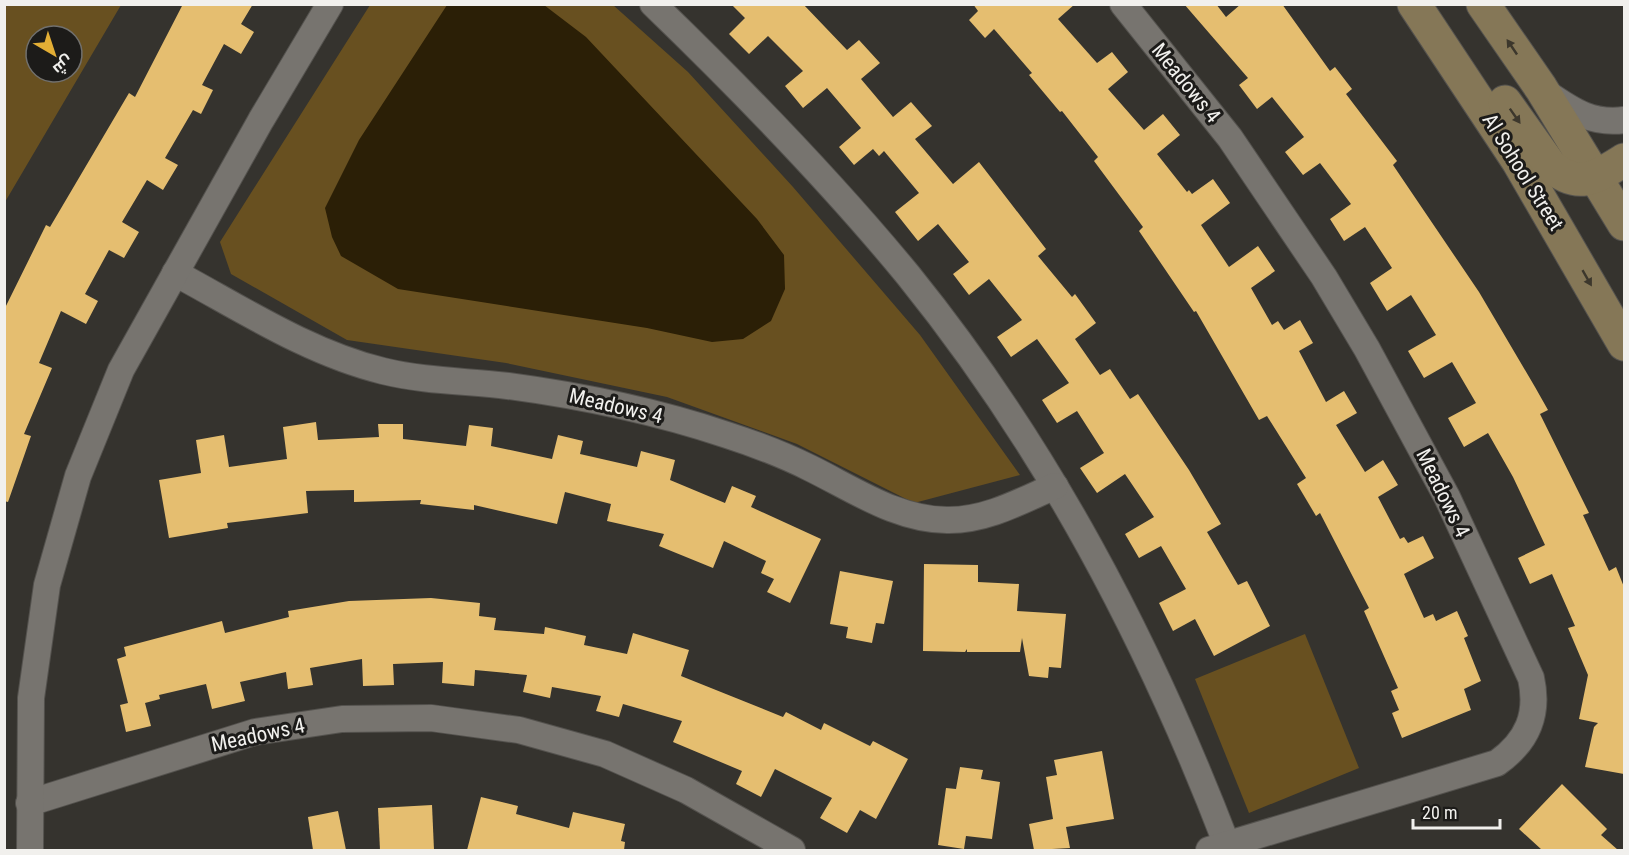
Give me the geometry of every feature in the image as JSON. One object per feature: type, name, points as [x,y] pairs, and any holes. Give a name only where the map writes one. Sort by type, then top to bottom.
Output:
[{"type":"main road","name":"Al Sohool Street","points":[[1414,4],[1518,161],[1624,344]]},
{"type":"main road","points":[[1426,4],[1504,101],[1550,165],[1559,173],[1583,180],[1595,178],[1624,160]]},
{"type":"main road","points":[[1483,4],[1540,88],[1624,224]]},
{"type":"street","points":[[30,850],[31,698],[50,574],[78,476],[121,370],[330,4]]},
{"type":"street","name":"Meadows 4","points":[[653,4],[782,133],[908,276],[1004,407],[1055,486],[1099,562],[1146,652],[1188,744],[1218,848],[1497,763],[1513,751],[1525,735],[1533,717],[1535,697],[1531,678],[1447,497],[1367,349],[1278,207],[1230,138],[1123,4]]},
{"type":"street","points":[[1540,88],[1587,118],[1599,121],[1624,120]]},
{"type":"street","name":"Meadows 4","points":[[175,273],[333,355],[382,371],[432,380],[484,383],[567,394],[649,412],[729,435],[807,466],[882,504],[914,516],[948,520],[983,516],[1055,486]]},
{"type":"street","name":"Meadows 4","points":[[29,803],[169,757],[255,732],[342,719],[431,718],[519,730],[604,754],[686,789],[792,850]]},
{"type":"shaded area","points":[[4,5],[121,5],[84,68],[84,24],[24,24],[24,84],[74,84],[5,202]]},
{"type":"shaded area","points":[[370,5],[613,5],[688,72],[793,187],[920,335],[1020,475],[914,503],[797,444],[667,397],[506,363],[347,340],[231,274],[220,242]]},
{"type":"shaded area","points":[[447,5],[544,5],[586,37],[757,219],[784,255],[785,289],[771,321],[743,339],[712,342],[647,328],[398,289],[341,256],[332,237],[325,208],[359,140]]},
{"type":"shaded area","points":[[1305,634],[1359,768],[1249,813],[1195,679]]},
{"type":"building","points":[[183,4],[253,4],[241,24],[254,32],[241,54],[224,44],[202,85],[213,90],[201,114],[193,110],[165,158],[178,165],[163,190],[147,180],[122,222],[139,232],[124,258],[109,250],[85,294],[98,301],[86,324],[61,311],[39,363],[52,368],[24,434],[31,436],[8,502],[4,501],[4,310],[46,225],[50,227],[129,93],[135,97]]},
{"type":"building","points":[[731,4],[803,4],[847,50],[859,40],[880,63],[861,79],[893,117],[911,102],[932,126],[915,139],[953,184],[979,162],[1046,249],[1038,256],[1072,297],[1075,294],[1096,323],[1075,339],[1100,375],[1110,369],[1130,399],[1138,394],[1189,470],[1221,524],[1207,532],[1238,585],[1247,581],[1270,626],[1214,656],[1195,619],[1173,631],[1159,603],[1186,589],[1161,546],[1139,558],[1125,534],[1154,517],[1125,474],[1097,493],[1080,468],[1104,453],[1077,411],[1057,423],[1042,400],[1069,383],[1037,339],[1011,357],[997,337],[1022,320],[989,279],[969,295],[953,274],[969,262],[938,224],[918,241],[895,212],[919,193],[884,151],[879,156],[873,149],[854,165],[839,147],[861,128],[827,88],[803,108],[785,86],[803,71],[768,36],[749,54],[729,34],[745,18]]},
{"type":"building","points":[[973,4],[1075,4],[1058,19],[1097,63],[1112,52],[1128,72],[1108,89],[1144,130],[1163,114],[1180,135],[1157,154],[1187,192],[1189,190],[1192,194],[1213,179],[1230,203],[1201,225],[1229,267],[1258,246],[1275,271],[1251,288],[1272,325],[1278,321],[1284,330],[1300,320],[1313,343],[1299,351],[1326,402],[1344,391],[1357,413],[1336,425],[1365,472],[1383,460],[1398,485],[1378,497],[1400,539],[1404,537],[1408,543],[1423,536],[1434,558],[1404,574],[1424,618],[1433,614],[1436,621],[1457,611],[1468,636],[1464,638],[1481,681],[1464,689],[1471,710],[1402,738],[1392,713],[1399,710],[1391,691],[1398,688],[1364,611],[1369,608],[1320,513],[1316,516],[1297,484],[1306,478],[1267,416],[1259,420],[1196,311],[1194,312],[1139,231],[1143,227],[1094,161],[1098,157],[1062,111],[1060,112],[1029,75],[1032,73],[994,29],[985,38],[969,20],[978,11]]},
{"type":"building","points":[[1184,4],[1216,4],[1226,17],[1241,4],[1282,4],[1330,71],[1335,67],[1352,89],[1346,94],[1397,161],[1393,165],[1479,292],[1535,387],[1548,410],[1540,414],[1589,513],[1583,515],[1609,571],[1616,567],[1624,587],[1624,774],[1585,767],[1594,727],[1598,723],[1579,719],[1588,675],[1568,628],[1575,626],[1552,574],[1530,584],[1518,558],[1545,545],[1513,477],[1488,433],[1464,447],[1448,418],[1476,403],[1452,362],[1424,378],[1408,351],[1436,335],[1411,295],[1387,311],[1370,283],[1392,268],[1365,227],[1344,241],[1330,219],[1351,204],[1320,163],[1303,175],[1285,152],[1304,137],[1272,97],[1257,109],[1239,85],[1248,78]]},
{"type":"building","points":[[316,422],[318,440],[379,437],[378,424],[403,424],[403,439],[466,446],[469,425],[493,428],[491,446],[552,459],[558,435],[583,441],[580,454],[637,467],[641,451],[675,460],[670,480],[725,503],[732,486],[756,496],[751,507],[821,539],[790,603],[767,592],[774,579],[761,573],[766,561],[724,541],[713,568],[659,546],[664,534],[607,521],[611,504],[565,492],[557,524],[474,505],[474,510],[420,504],[421,500],[354,502],[354,490],[306,491],[308,513],[227,523],[228,528],[169,538],[159,480],[201,473],[196,440],[224,435],[229,467],[287,459],[283,427]]},
{"type":"building","points":[[924,564],[978,565],[978,582],[1019,584],[1017,611],[1066,614],[1061,668],[1049,667],[1048,678],[1029,676],[1022,638],[1020,652],[967,652],[967,649],[965,652],[923,651]]},
{"type":"building","points":[[840,571],[893,581],[884,624],[876,623],[872,643],[846,638],[848,627],[830,624]]},
{"type":"building","points":[[431,598],[480,603],[479,616],[496,618],[494,630],[544,634],[545,627],[586,636],[584,645],[627,654],[633,633],[689,650],[681,676],[783,717],[786,712],[821,730],[824,723],[870,746],[873,741],[908,759],[876,819],[860,810],[847,833],[820,818],[832,798],[775,769],[761,797],[736,784],[742,771],[673,742],[682,721],[623,704],[619,717],[596,711],[601,696],[552,687],[550,698],[523,692],[527,675],[475,670],[474,686],[442,683],[443,662],[393,664],[394,685],[363,686],[362,659],[310,668],[313,685],[288,689],[286,672],[240,682],[245,701],[212,709],[206,684],[159,695],[160,699],[145,703],[151,726],[126,732],[120,705],[128,703],[117,659],[126,656],[124,647],[222,621],[225,633],[289,617],[288,611],[349,601]]},
{"type":"building","points":[[1102,751],[1114,819],[1066,827],[1070,848],[1034,850],[1029,824],[1053,819],[1046,777],[1057,775],[1054,760]]},
{"type":"building","points":[[960,767],[983,770],[981,779],[1000,782],[992,839],[966,836],[964,849],[938,845],[946,788],[956,789]]},
{"type":"building","points":[[1562,784],[1607,829],[1601,835],[1618,850],[1542,850],[1519,829]]},
{"type":"building","points":[[481,797],[518,806],[516,814],[569,828],[573,812],[625,824],[621,841],[625,842],[624,850],[467,850]]},
{"type":"building","points":[[432,805],[434,850],[380,850],[378,808]]},
{"type":"building","points":[[338,811],[346,850],[313,850],[308,817]]}]
